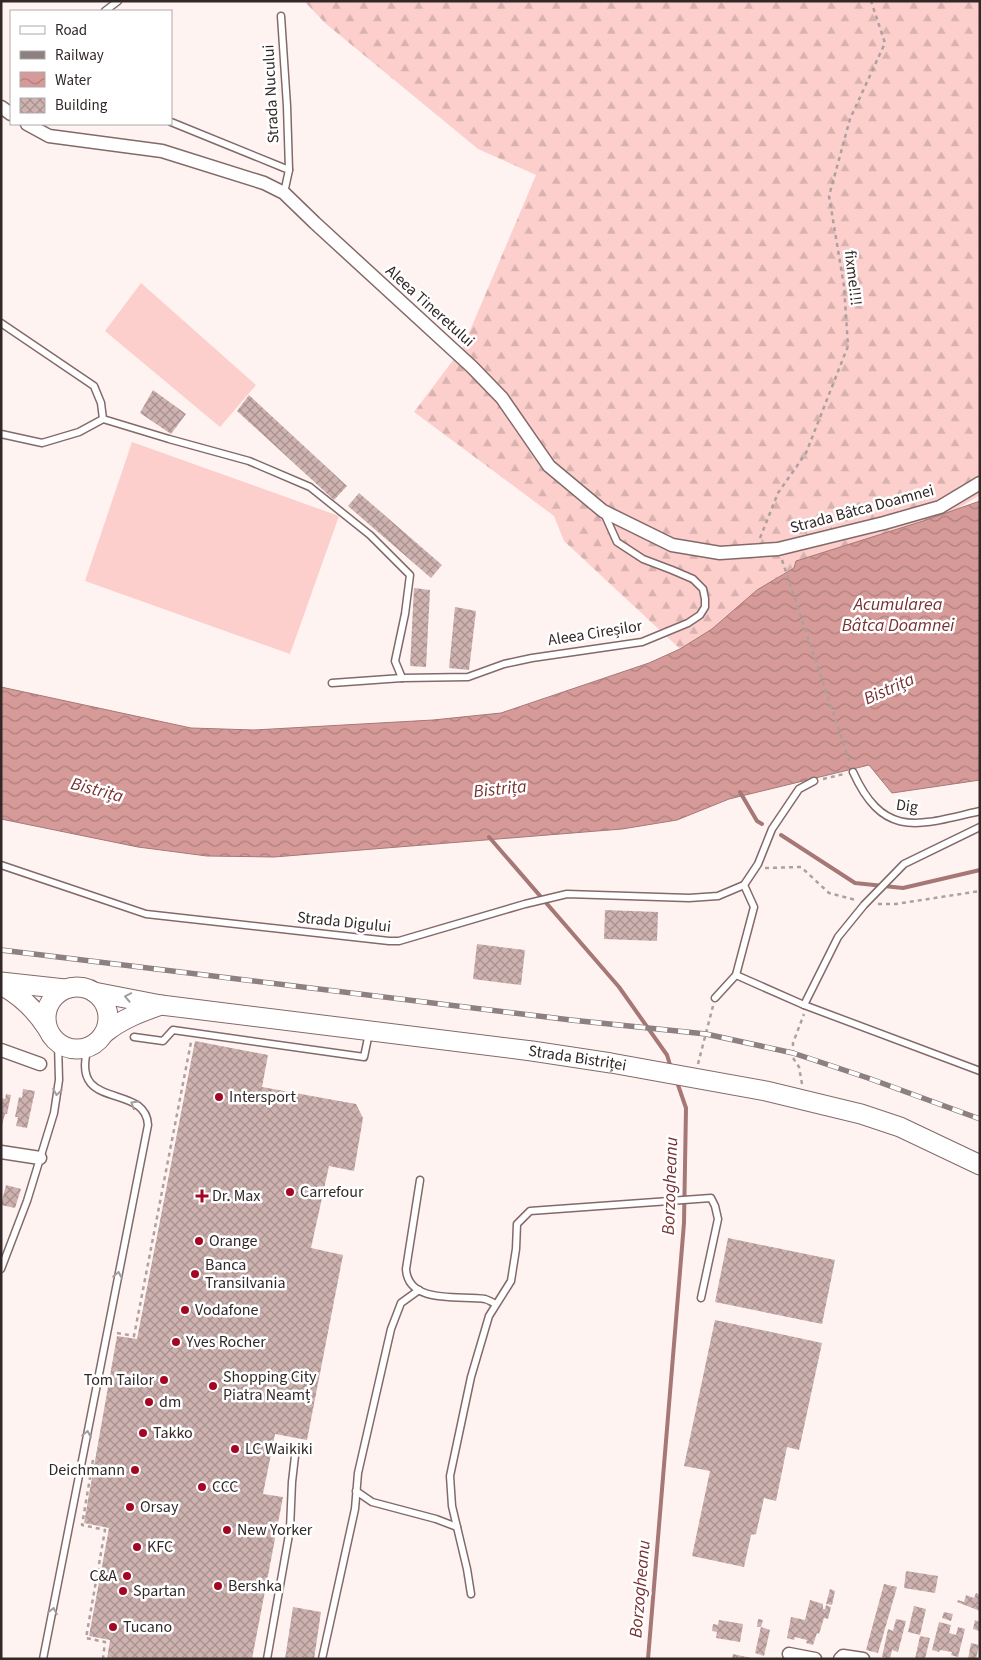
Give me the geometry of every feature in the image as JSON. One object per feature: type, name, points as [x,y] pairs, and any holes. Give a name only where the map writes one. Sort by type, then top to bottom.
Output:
[{"type":"main road","points":[[1,984],[64,989],[75,987],[85,988],[94,992],[106,1006],[108,1014],[106,1032],[95,1044],[88,1048],[78,1050],[67,1048],[51,1036],[37,1012],[17,994],[1,984]]},
{"type":"main road","points":[[47,1028],[47,1010],[50,1001],[64,989]]},
{"type":"main road","name":"Strada Bistriței","points":[[94,992],[114,994],[161,1005],[532,1051],[644,1069],[804,1099],[861,1114],[900,1127],[980,1165]]},
{"type":"main road","name":"Strada Bistriței","points":[[106,1032],[123,1020],[161,1005]]},
{"type":"street","name":"Aleea Tineretului","points":[[29,125],[49,136],[162,151],[264,182],[284,193],[314,223],[472,366],[502,398],[549,466],[603,511],[672,545],[720,553],[778,549]]},
{"type":"street","name":"Strada Bâtca Doamnei","points":[[778,549],[940,507],[980,483]]},
{"type":"street","points":[[1,1050],[40,1064]]},
{"type":"street","points":[[1,1152],[40,1158]]},
{"type":"street","points":[[789,1654],[815,1659]]},
{"type":"street","points":[[840,1659],[844,1656],[863,1659]]},
{"type":"lane","points":[[106,10],[118,1]]},
{"type":"lane","name":"Strada Nucului","points":[[281,16],[289,170],[284,193]]},
{"type":"lane","points":[[172,122],[289,170]]},
{"type":"lane","points":[[1,323],[94,386],[101,402],[103,419]]},
{"type":"lane","points":[[1,434],[42,443],[78,432],[103,419],[169,439],[250,460],[310,487],[370,535],[410,575],[405,614],[395,661],[402,678]]},
{"type":"lane","name":"Aleea Cireșilor","points":[[332,683],[402,678],[468,677],[504,664],[532,658],[642,642],[688,624],[700,615],[705,607],[703,588],[693,579],[643,559],[617,542],[603,511]]},
{"type":"lane","name":"Dig","points":[[853,772],[859,786],[878,810],[887,818],[898,822],[918,823],[980,811]]},
{"type":"lane","points":[[716,998],[736,975],[754,907],[744,885],[757,866],[772,829],[799,789],[814,781]]},
{"type":"lane","points":[[804,1005],[838,937],[877,891],[904,864],[980,827]]},
{"type":"lane","name":"Strada Digului","points":[[1,865],[146,914],[389,942],[400,941],[525,904],[567,894],[689,898],[718,896],[744,885]]},
{"type":"lane","points":[[736,975],[804,1005],[980,1071]]},
{"type":"lane","points":[[134,1038],[162,1040],[173,1030],[364,1057],[370,1031]]},
{"type":"lane","points":[[1,1270],[27,1201],[54,1113],[58,1086],[58,1043]]},
{"type":"lane","points":[[43,1659],[148,1125],[148,1117],[135,1103],[104,1092],[90,1083],[85,1073],[84,1061],[88,1048]]},
{"type":"lane","points":[[420,1180],[406,1277],[411,1285],[433,1295],[486,1299],[496,1304]]},
{"type":"lane","points":[[471,1594],[452,1506],[450,1476],[471,1377],[489,1316],[511,1281],[516,1249],[517,1224],[530,1211],[672,1199],[710,1198],[716,1206],[718,1219],[701,1298]]},
{"type":"lane","points":[[322,1659],[355,1509],[358,1473],[391,1329],[401,1303],[419,1290]]},
{"type":"lane","points":[[267,1659],[290,1529],[295,1456]]},
{"type":"lane","points":[[356,1492],[372,1502],[436,1519],[457,1527]]},
{"type":"path","name":"fixme!!!!","points":[[756,550],[778,493],[806,453],[848,346],[844,286],[829,196],[850,119],[885,43],[871,1]]},
{"type":"path","points":[[778,549],[853,772],[814,781]]},
{"type":"path","points":[[757,866],[769,868],[801,867],[829,893],[855,900],[864,905],[896,904],[980,891]]},
{"type":"path","points":[[695,1078],[716,998]]},
{"type":"path","points":[[804,1005],[804,1018],[793,1043],[793,1058],[799,1067],[804,1099]]},
{"type":"path","points":[[116,1333],[134,1336],[193,1033]]},
{"type":"path","points":[[94,1458],[82,1525],[105,1530],[86,1638],[106,1642],[103,1659]]},
{"type":"green space","points":[[304,1],[980,1],[980,495],[947,515],[793,568],[757,590],[712,629],[680,649],[564,541],[554,516],[414,412],[463,347],[536,175],[478,149],[325,23]]},
{"type":"green space","points":[[141,283],[256,385],[220,427],[105,331]]},
{"type":"green space","points":[[132,442],[339,516],[290,654],[85,581]]},
{"type":"water","points":[[980,501],[980,780],[892,793],[869,765],[729,799],[677,820],[622,829],[274,857],[207,856],[138,847],[1,819],[1,687],[191,728],[254,730],[433,720],[501,713],[649,663],[680,649],[712,629],[757,590],[794,568],[796,561]]},
{"type":"building","points":[[153,390],[186,414],[171,434],[140,413]]},
{"type":"building","points":[[249,395],[347,486],[334,500],[237,411]]},
{"type":"building","points":[[359,493],[442,565],[431,578],[348,506]]},
{"type":"building","points":[[414,588],[430,590],[426,667],[410,666]]},
{"type":"building","points":[[455,607],[476,611],[469,670],[449,668]]},
{"type":"building","points":[[605,910],[658,912],[657,941],[604,939]]},
{"type":"building","points":[[477,944],[525,950],[521,985],[473,979]]},
{"type":"building","name":"Shopping City Piatra Neamț","points":[[195,1041],[268,1055],[262,1087],[356,1104],[363,1118],[354,1171],[329,1166],[311,1248],[343,1255],[307,1440],[275,1434],[263,1494],[283,1497],[252,1659],[107,1659],[110,1640],[89,1636],[109,1528],[84,1523],[117,1336],[137,1339]]},
{"type":"building","points":[[23,1089],[35,1091],[27,1128],[16,1126],[18,1117],[15,1117],[19,1097],[22,1098]]},
{"type":"building","points":[[6,1094],[11,1095],[7,1114],[5,1114],[1,1129],[1,1098],[5,1099]]},
{"type":"building","points":[[6,1185],[21,1189],[15,1208],[1,1205]]},
{"type":"building","points":[[728,1238],[835,1260],[822,1324],[715,1302]]},
{"type":"building","points":[[715,1320],[822,1343],[799,1450],[787,1447],[776,1501],[764,1498],[756,1534],[751,1535],[744,1567],[692,1556],[710,1471],[684,1466]]},
{"type":"building","points":[[906,1571],[938,1576],[935,1593],[904,1588]]},
{"type":"building","points":[[884,1584],[897,1587],[878,1653],[866,1650]]},
{"type":"building","points":[[830,1589],[835,1591],[832,1605],[826,1604]]},
{"type":"building","points":[[976,1593],[980,1595],[980,1611],[957,1602],[958,1600],[964,1602],[966,1595],[974,1598]]},
{"type":"building","points":[[810,1600],[823,1604],[823,1609],[825,1609],[826,1605],[831,1607],[828,1619],[824,1618],[813,1645],[806,1643],[807,1640],[795,1637],[794,1640],[787,1638],[791,1617],[805,1620]]},
{"type":"building","points":[[914,1606],[926,1609],[920,1635],[908,1632]]},
{"type":"building","points":[[293,1607],[321,1612],[314,1659],[285,1659]]},
{"type":"building","points":[[944,1612],[953,1614],[951,1621],[942,1618]]},
{"type":"building","points":[[758,1619],[763,1620],[761,1627],[757,1627]]},
{"type":"building","points":[[896,1619],[906,1621],[898,1652],[892,1650],[890,1659],[882,1657],[888,1629],[893,1631]]},
{"type":"building","points":[[719,1620],[743,1624],[740,1642],[716,1638],[717,1632],[712,1631],[713,1624],[718,1625]]},
{"type":"building","points":[[975,1620],[980,1622],[979,1631],[973,1629]]},
{"type":"building","points":[[939,1622],[951,1625],[949,1633],[956,1635],[958,1627],[965,1629],[958,1657],[951,1655],[952,1652],[932,1650]]},
{"type":"building","points":[[761,1627],[770,1630],[764,1656],[755,1653]]},
{"type":"building","points":[[920,1636],[930,1638],[925,1659],[915,1659]]},
{"type":"building","points":[[971,1643],[979,1645],[976,1659],[968,1659]]},
{"type":"building","points":[[733,1654],[751,1658],[751,1659],[732,1659]]},
{"type":"waterway","points":[[740,792],[757,821],[762,824]]},
{"type":"waterway","points":[[781,835],[855,883],[903,888],[980,870]]},
{"type":"waterway","name":"Borzogheanu","points":[[489,837],[619,987],[667,1055],[671,1068]]},
{"type":"waterway","name":"Borzogheanu","points":[[648,1659],[684,1223],[686,1108],[677,1082]]},
{"type":"railway","points":[[1,950],[571,1020],[706,1034],[793,1053],[980,1119]]},
{"type":"place","name":"Intersport","points":[[219,1097]]},
{"type":"place","name":"Carrefour","points":[[290,1192]]},
{"type":"place","name":"Dr. Max","points":[[202,1196]]},
{"type":"place","name":"Orange","points":[[199,1241]]},
{"type":"place","name":"Banca Transilvania","points":[[195,1274]]},
{"type":"place","name":"Vodafone","points":[[185,1310]]},
{"type":"place","name":"Yves Rocher","points":[[176,1342]]},
{"type":"place","name":"Tom Tailor","points":[[164,1380]]},
{"type":"place","name":"Shopping City Piatra Neamț","points":[[213,1386]]},
{"type":"place","name":"dm","points":[[149,1402]]},
{"type":"place","name":"Takko","points":[[143,1433]]},
{"type":"place","name":"LC Waikiki","points":[[235,1449]]},
{"type":"place","name":"Deichmann","points":[[135,1470]]},
{"type":"place","name":"CCC","points":[[202,1487]]},
{"type":"place","name":"Orsay","points":[[130,1507]]},
{"type":"place","name":"New Yorker","points":[[227,1530]]},
{"type":"place","name":"KFC","points":[[137,1547]]},
{"type":"place","name":"C&A","points":[[127,1576]]},
{"type":"place","name":"Bershka","points":[[218,1586]]},
{"type":"place","name":"Spartan","points":[[123,1591]]},
{"type":"place","name":"Tucano","points":[[113,1627]]},
{"type":"water label","name":"Acumularea Bâtca Doamnei","points":[[898,614]]},
{"type":"water label","name":"Bistrița","points":[[889,689]]},
{"type":"water label","name":"Bistrița","points":[[500,789]]},
{"type":"water label","name":"Bistrița","points":[[97,790]]}]
